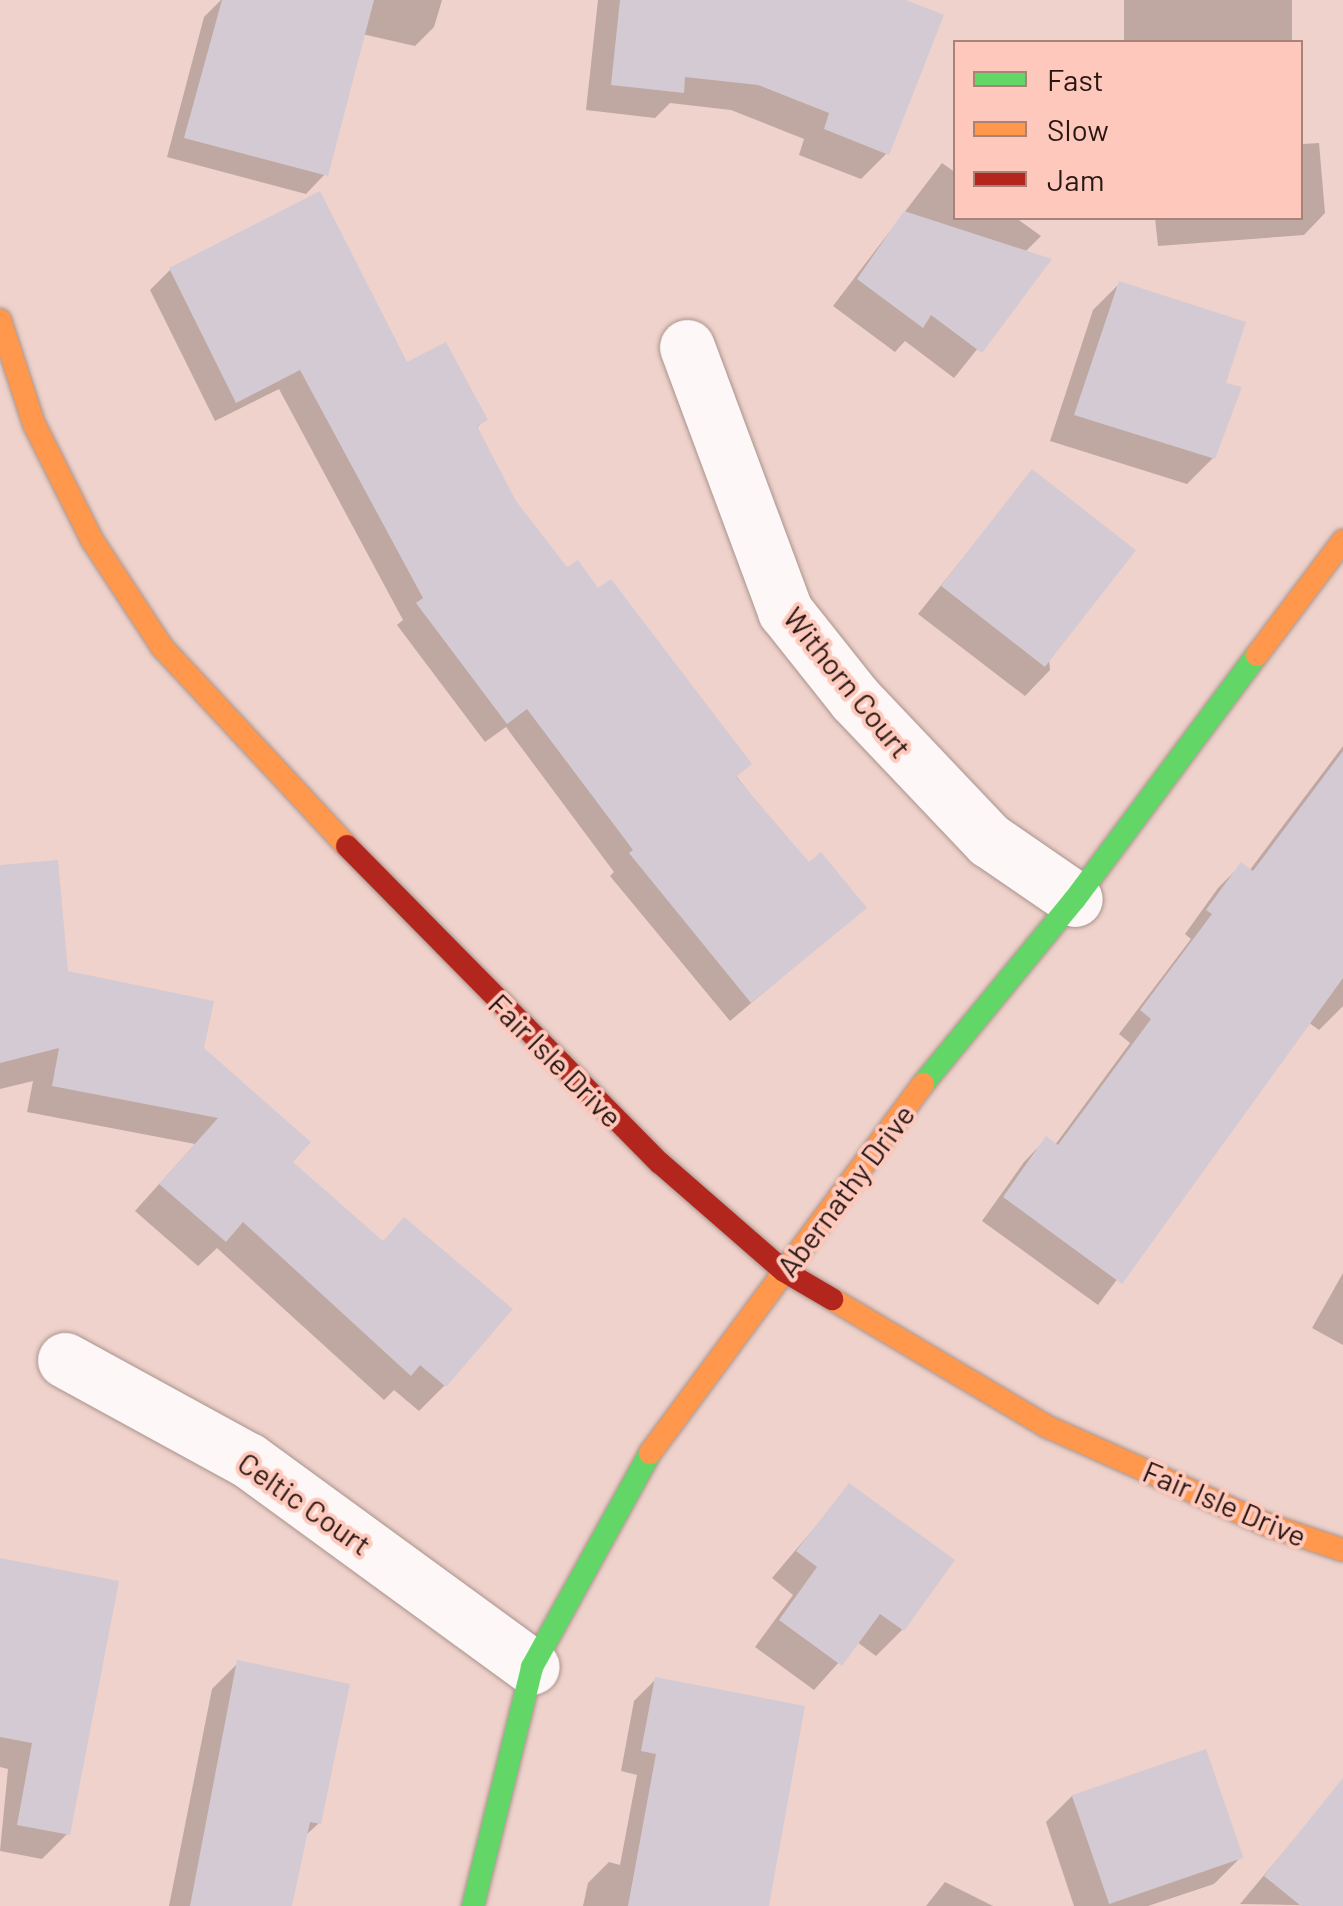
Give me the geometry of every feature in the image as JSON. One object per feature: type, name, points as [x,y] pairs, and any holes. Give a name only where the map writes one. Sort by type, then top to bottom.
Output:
[{"type":"street","name":"Fair Isle Drive","points":[[0,320],[34,424],[92,540],[162,647],[521,1027],[784,1271],[1048,1427],[1266,1524],[1343,1550]]},
{"type":"street","name":"Withorn Court","points":[[686,347],[784,611],[854,699],[989,840],[1075,898]]},
{"type":"street","name":"Abernathy Drive","points":[[473,1906],[532,1667],[646,1457],[932,1072],[1075,898],[1343,541]]},
{"type":"street","name":"Celtic Court","points":[[65,1360],[248,1460],[532,1667]]},
{"type":"building","points":[[222,0],[374,0],[328,176],[184,138]]},
{"type":"building","points":[[620,0],[906,0],[944,15],[889,155],[824,129],[829,113],[758,85],[685,77],[684,93],[611,85]]},
{"type":"building","points":[[320,191],[407,362],[446,342],[488,420],[477,426],[516,501],[567,567],[578,560],[598,588],[611,579],[752,764],[736,777],[809,862],[821,852],[867,908],[751,1003],[629,853],[633,850],[527,709],[507,724],[416,603],[423,598],[300,370],[236,403],[169,268]]},
{"type":"building","points":[[904,211],[1052,259],[982,353],[931,315],[923,328],[857,279]]},
{"type":"building","points":[[1119,281],[1246,322],[1226,383],[1242,387],[1215,459],[1074,415]]},
{"type":"building","points":[[1032,469],[1136,550],[1045,667],[941,586]]},
{"type":"building","points":[[1343,751],[1343,978],[1122,1284],[1003,1197],[1046,1136],[1058,1145],[1151,1019],[1140,1010],[1212,914],[1206,910],[1241,862],[1253,871]]},
{"type":"building","points":[[58,860],[68,971],[214,1001],[204,1048],[311,1142],[293,1162],[383,1241],[404,1217],[513,1309],[446,1387],[420,1365],[411,1376],[243,1222],[226,1242],[159,1184],[218,1118],[52,1086],[59,1048],[0,1063],[0,865]]},
{"type":"building","points":[[849,1483],[955,1560],[904,1631],[880,1614],[842,1666],[779,1620],[817,1567],[796,1551]]},
{"type":"building","points":[[0,1558],[119,1581],[70,1835],[17,1825],[32,1743],[0,1737]]},
{"type":"building","points":[[237,1660],[350,1684],[321,1824],[310,1822],[292,1906],[190,1906]]},
{"type":"building","points":[[655,1677],[805,1706],[769,1906],[628,1906],[656,1754],[641,1751]]},
{"type":"building","points":[[1206,1749],[1243,1858],[1109,1904],[1072,1795]]},
{"type":"building","points":[[1343,1778],[1343,1906],[1301,1906],[1264,1876]]},
{"type":"traffic: fast","points":[[923,1084],[1075,899],[1257,655]]},
{"type":"traffic: fast","points":[[473,1906],[532,1667],[650,1453]]},
{"type":"traffic: slow","points":[[0,320],[34,424],[92,540],[162,647],[347,846]]},
{"type":"traffic: slow","points":[[1257,655],[1343,541]]},
{"type":"traffic: slow","points":[[650,1453],[923,1084]]},
{"type":"traffic: slow","points":[[832,1299],[1048,1427],[1266,1524],[1343,1550]]},
{"type":"traffic: jam","points":[[347,846],[660,1163],[784,1271],[832,1299]]}]
